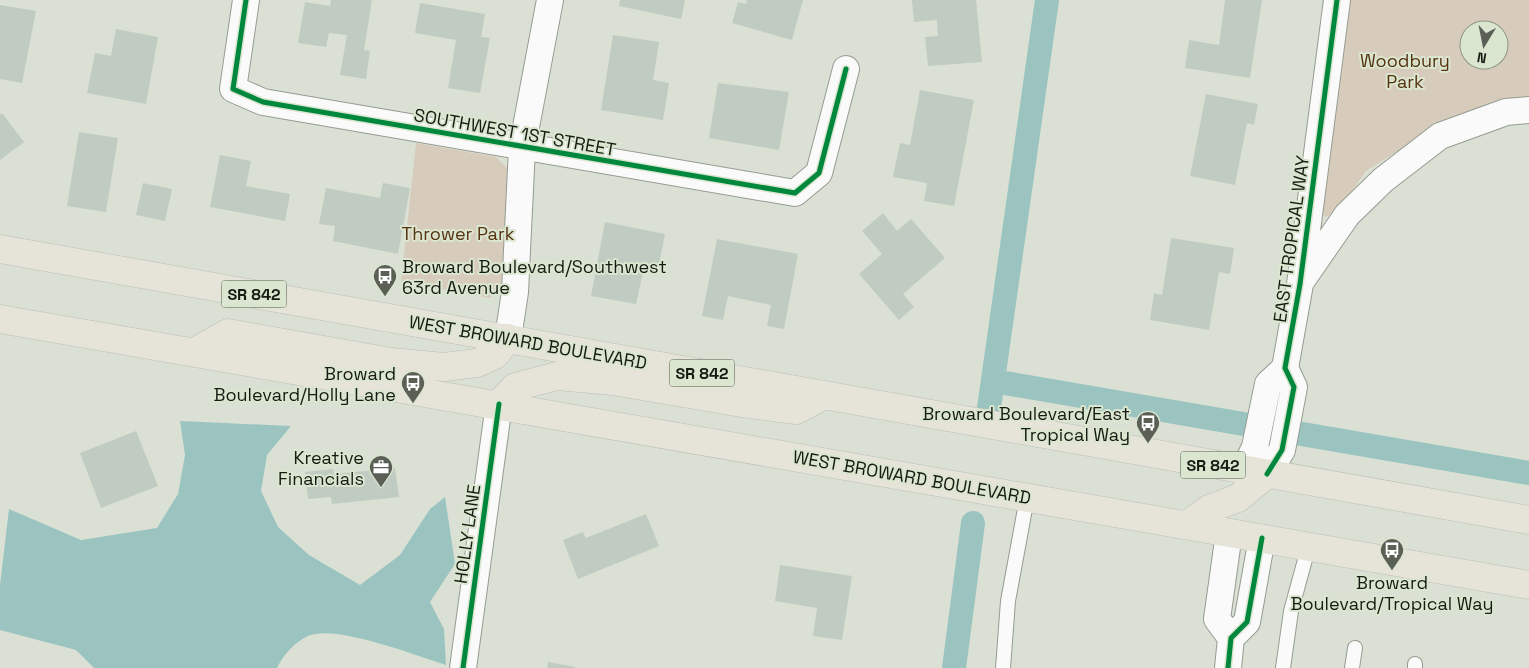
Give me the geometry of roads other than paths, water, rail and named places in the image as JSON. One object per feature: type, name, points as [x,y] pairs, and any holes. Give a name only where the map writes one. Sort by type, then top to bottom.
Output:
[{"type":"main road","name":"WEST BROWARD BOULEVARD","points":[[0,249],[825,395],[1256,464],[1529,520]]},
{"type":"main road","name":"WEST BROWARD BOULEVARD","points":[[0,319],[499,404],[1529,585]]},
{"type":"main road","points":[[194,352],[228,333],[392,362],[444,367],[477,363],[495,355],[508,338]]},
{"type":"main road","points":[[499,404],[515,387],[557,376],[613,381],[742,403],[796,410],[825,395]]},
{"type":"main road","points":[[1187,525],[1209,509],[1238,498],[1256,464]]},
{"type":"street","name":"SOUTHWEST 1ST STREET","points":[[246,0],[233,89],[263,102],[522,148],[795,193],[819,173],[846,70]]},
{"type":"street","points":[[508,338],[515,292],[522,148],[550,0]]},
{"type":"street","name":"EAST TROPICAL WAY","points":[[1256,464],[1282,380],[1300,284],[1337,0]]},
{"type":"street","name":"EAST TROPICAL WAY","points":[[1300,284],[1347,215],[1383,180],[1440,136],[1506,112],[1529,110]]},
{"type":"street","name":"EAST TROPICAL WAY","points":[[1256,464],[1282,450],[1282,380]]},
{"type":"street","name":"HOLLY LANE","points":[[463,668],[499,404]]},
{"type":"street","points":[[1229,533],[1217,619],[1231,638]]},
{"type":"street","points":[[1228,668],[1231,638],[1247,622],[1262,538]]},
{"type":"lane","points":[[1003,668],[1008,601],[1027,498]]},
{"type":"lane","points":[[1283,668],[1291,611],[1309,545]]},
{"type":"lane","points":[[1352,668],[1355,648]]},
{"type":"water","points":[[180,421],[291,426],[267,455],[261,491],[278,527],[309,555],[360,585],[400,555],[430,509],[445,497],[455,564],[430,602],[444,629],[446,665],[376,643],[337,634],[321,633],[308,636],[294,645],[277,668],[94,668],[76,650],[0,630],[0,585],[9,509],[81,540],[157,528],[178,494],[185,455]]},
{"type":"waterway","points":[[989,408],[1047,0]]},
{"type":"waterway","points":[[993,381],[1529,473]]},
{"type":"waterway","points":[[954,668],[973,523]]},
{"type":"place","name":"Broward Boulevard/Southwest 63rd Avenue","points":[[385,297]]},
{"type":"place","name":"Broward Boulevard/Holly Lane","points":[[413,404]]},
{"type":"place","name":"Broward Boulevard/East Tropical Way","points":[[1148,444]]},
{"type":"place","name":"Kreative Financials","points":[[381,488]]},
{"type":"place","name":"Broward Boulevard/Tropical Way","points":[[1392,571]]},
{"type":"park label","name":"Woodbury Park","points":[[1405,70]]},
{"type":"park label","name":"Thrower Park","points":[[458,233]]}]
